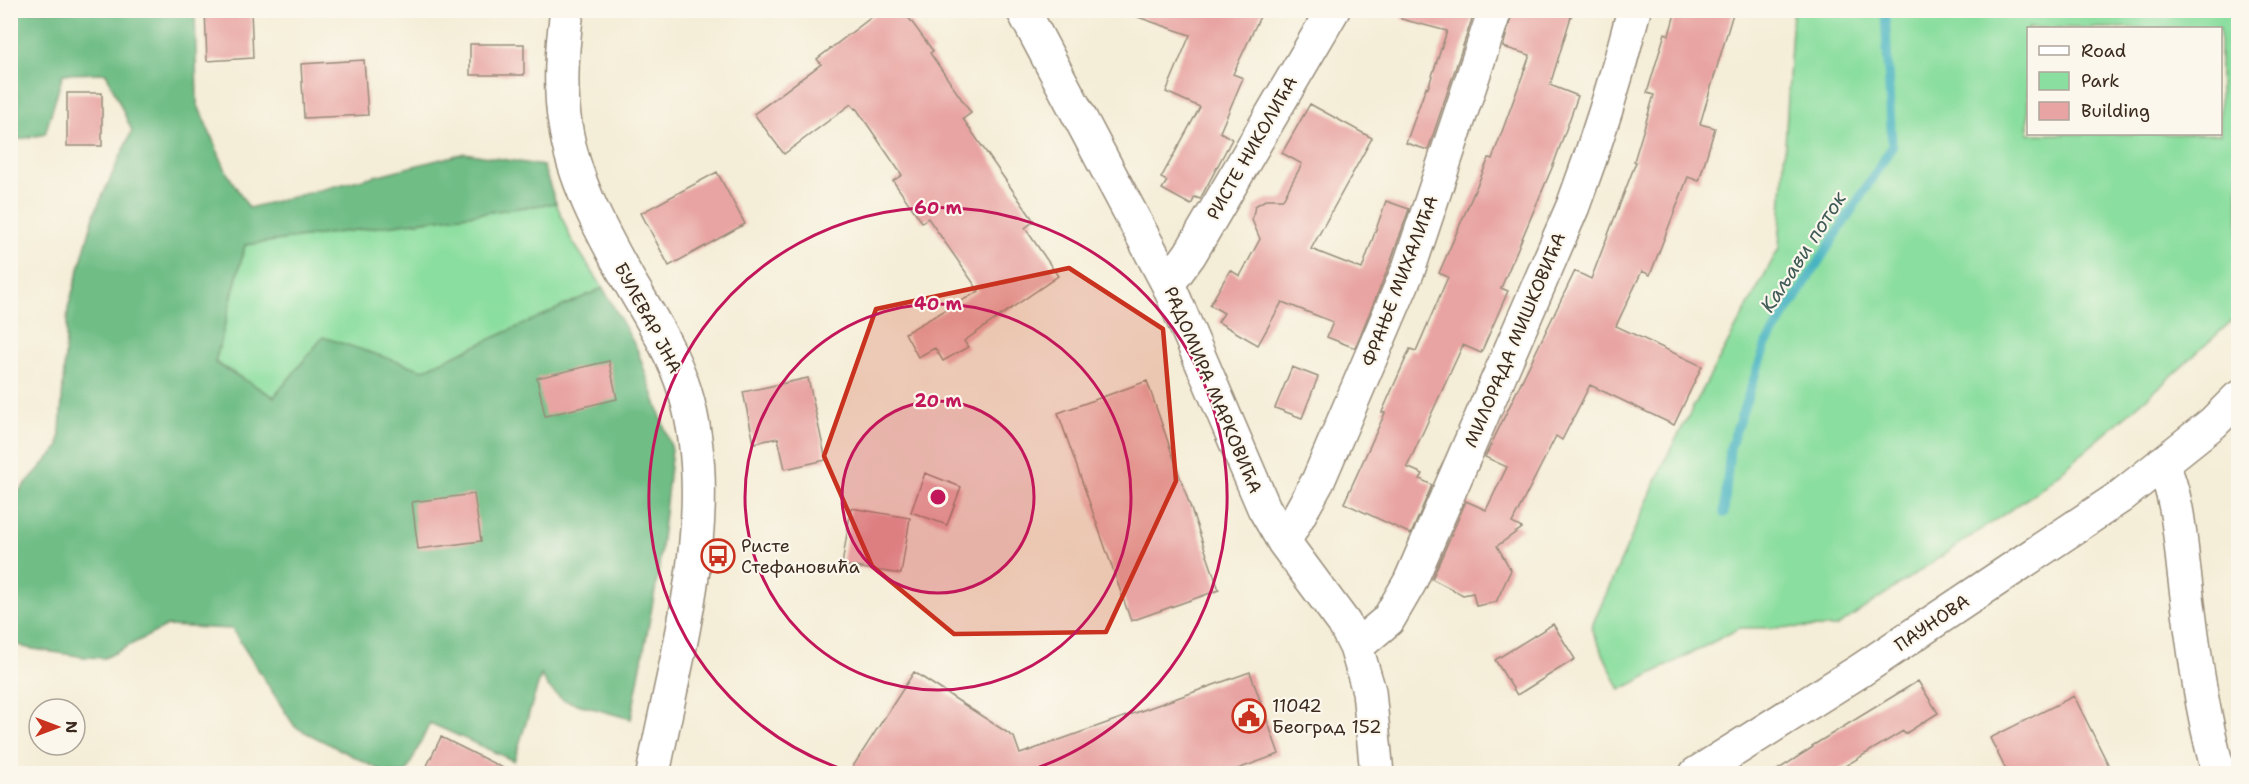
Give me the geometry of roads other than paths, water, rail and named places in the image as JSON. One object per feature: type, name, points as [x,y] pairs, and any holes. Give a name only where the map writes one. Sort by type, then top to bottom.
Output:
[{"type":"street","name":"БУЛЕВАР ЈНА","points":[[567,10],[562,56],[562,90],[569,143],[585,192],[607,240],[670,352],[685,392],[697,453],[697,536],[686,607],[653,774]]},
{"type":"street","name":"РАДОМИРА МАРКОВИЋА","points":[[1023,10],[1168,284],[1264,508],[1284,542],[1344,623],[1356,648],[1369,691],[1377,774]]},
{"type":"street","name":"РИСТЕ НИКОЛИЋА","points":[[1168,284],[1190,254],[1333,10]]},
{"type":"street","name":"ФРАЊЕ МИХАЛИЋА","points":[[1284,542],[1318,481],[1409,268],[1495,10]]},
{"type":"street","name":"МИЛОРАДА МИШКОВИЋА","points":[[1356,648],[1388,620],[1410,582],[1573,206],[1616,80],[1634,10]]},
{"type":"street","name":"ПАУНОВА","points":[[1696,774],[1861,670],[2120,497],[2213,423],[2238,398]]},
{"type":"street","points":[[2162,463],[2170,479],[2175,501],[2191,631],[2219,774]]},
{"type":"waterway","name":"Каљави поток","points":[[1724,513],[1730,448],[1766,344],[1892,147],[1885,10]]},
{"type":"place","name":"Ристе Стефановића","points":[[718,556]]},
{"type":"place","name":"11042 Београд 152","points":[[1249,716]]}]
